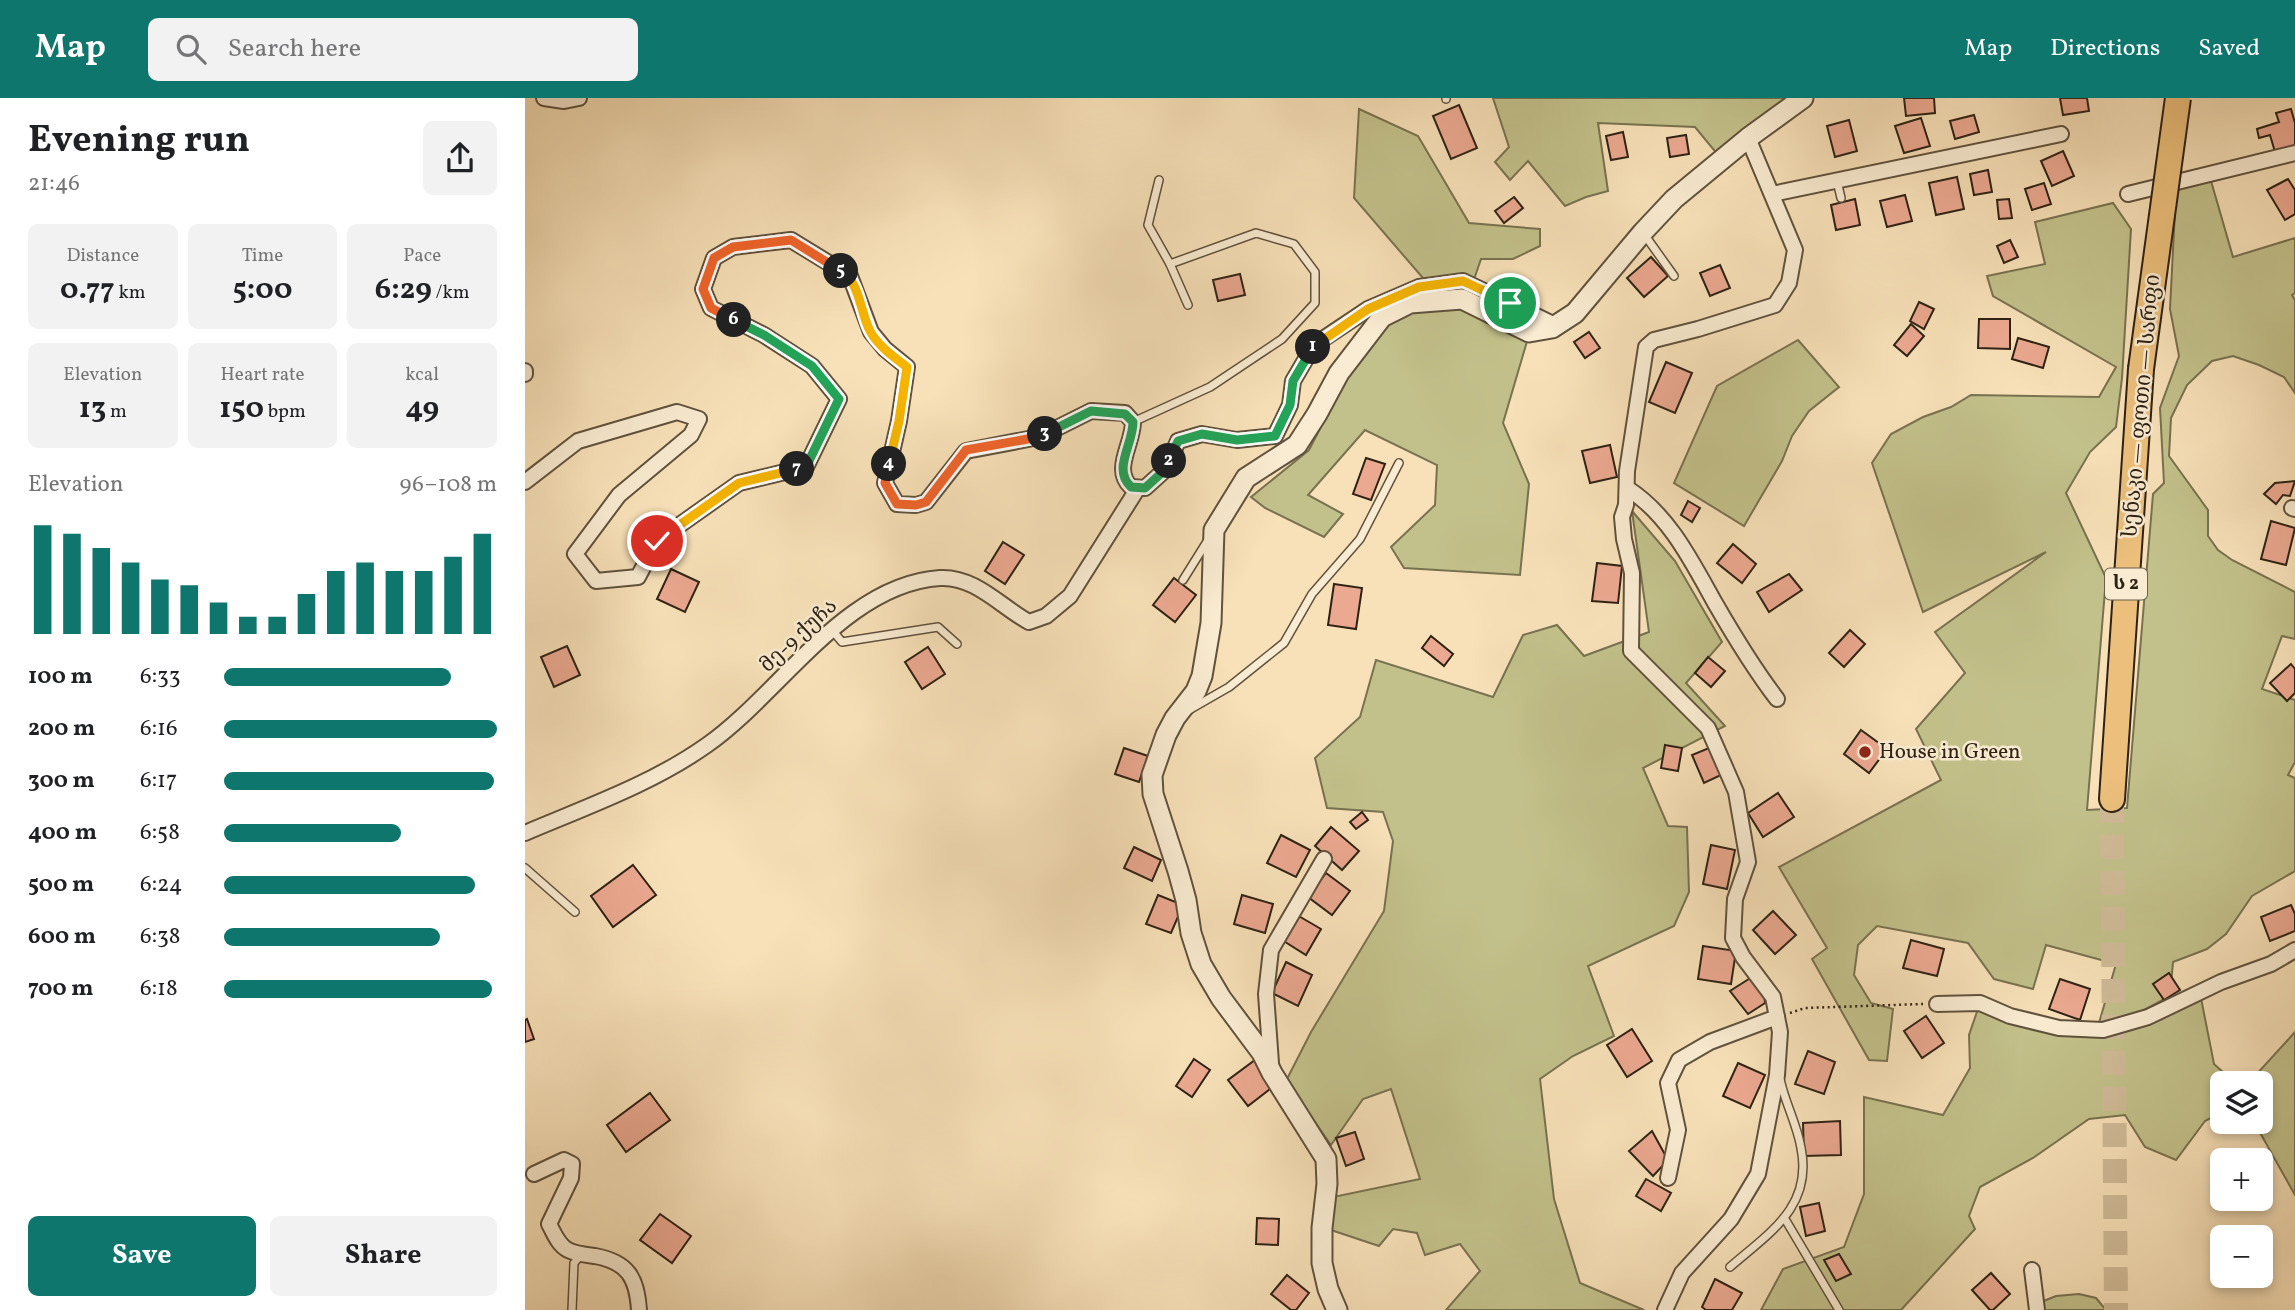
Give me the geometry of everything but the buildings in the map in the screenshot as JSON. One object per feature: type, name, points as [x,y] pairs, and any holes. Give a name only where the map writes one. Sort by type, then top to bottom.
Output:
[{"type":"highway","name":"სენაკი — ფოთი — სარფი","points":[[2112,799],[2141,369],[2178,98]]},
{"type":"street","points":[[544,98],[564,101],[579,98]]},
{"type":"street","points":[[1337,1310],[1328,1289],[1322,1263],[1322,1228],[1328,1172],[1326,1159],[1262,1053],[1221,998],[1201,964],[1191,933],[1178,871],[1153,794],[1152,775],[1166,735],[1175,718],[1196,691],[1207,655],[1211,623],[1214,530],[1246,478],[1297,445],[1339,373],[1382,317],[1410,303],[1462,299],[1529,332],[1552,328],[1575,313],[1674,199],[1748,138],[1803,98]]},
{"type":"street","points":[[1772,194],[2061,134]]},
{"type":"street","points":[[1665,1310],[1682,1273],[1731,1219],[1758,1174],[1778,1069],[1780,1032],[1773,997],[1743,957],[1733,938],[1735,899],[1748,862],[1737,792],[1707,728],[1631,651],[1632,573],[1622,517],[1626,505],[1627,471],[1646,347],[1654,340],[1775,304],[1789,283],[1795,250],[1748,138]]},
{"type":"street","points":[[2128,194],[2295,153]]},
{"type":"street","points":[[525,482],[578,440],[677,411],[699,419],[691,435],[619,495],[575,554],[596,581],[638,577],[657,541],[739,483],[806,467],[839,399],[812,366],[764,335],[711,308],[703,289],[714,258],[733,247],[791,240],[850,276],[871,332],[885,349],[907,367],[899,421],[885,483],[897,504],[916,505],[926,502],[966,450],[1039,437],[1091,411],[1125,414],[1133,422],[1133,435],[1122,467],[1124,481],[1131,487],[1138,488],[1145,488],[1166,469],[1178,441],[1202,434],[1237,440],[1275,436],[1290,405],[1293,381],[1314,345],[1368,309],[1419,287],[1463,281],[1549,322],[1552,328]]},
{"type":"street","name":"მე-9 ქუჩა","points":[[525,833],[644,782],[706,746],[743,718],[832,629],[865,605],[905,584],[942,578],[964,581],[989,594],[1012,613],[1029,622],[1047,616],[1070,596],[1138,488]]},
{"type":"street","points":[[1627,488],[1642,498],[1671,529],[1758,675],[1777,699]]},
{"type":"street","points":[[1272,1073],[1266,994],[1271,950],[1324,859]]},
{"type":"street","points":[[1937,1004],[1980,1003],[2010,1016],[2059,1028],[2103,1030],[2148,1017],[2221,982],[2271,964],[2295,950]]},
{"type":"street","points":[[1668,1178],[1678,1130],[1668,1083],[1679,1060],[1710,1042],[1777,1017]]},
{"type":"street","points":[[534,1174],[564,1160],[572,1164],[571,1178],[549,1224],[557,1240],[567,1250],[609,1259],[627,1269],[638,1290],[639,1310]]},
{"type":"street","points":[[2032,1270],[2037,1310]]},
{"type":"lane","points":[[1159,180],[1148,225],[1170,264],[1188,305]]},
{"type":"lane","points":[[1837,181],[1841,198]]},
{"type":"lane","points":[[1643,232],[1674,276]]},
{"type":"lane","points":[[1133,422],[1210,387],[1282,339],[1315,303],[1315,272],[1294,244],[1256,233],[1170,264]]},
{"type":"lane","points":[[1175,718],[1229,687],[1285,643],[1312,594],[1360,539],[1399,463]]},
{"type":"lane","points":[[1183,580],[1214,530]]},
{"type":"lane","points":[[832,629],[842,642],[938,627],[957,644]]},
{"type":"lane","points":[[525,868],[575,912]]},
{"type":"lane","points":[[1730,1267],[1785,1219],[1802,1187],[1802,1149],[1784,1098],[1778,1069]]},
{"type":"lane","points":[[1785,1219],[1839,1310]]},
{"type":"lane","points":[[572,1310],[574,1264],[583,1254]]},
{"type":"path","points":[[1777,1017],[1805,1008],[1937,1004]]},
{"type":"shaded area","points":[[1493,98],[1795,98],[1718,155],[1695,127],[1598,123],[1608,191],[1565,206],[1528,161],[1510,180],[1495,162],[1509,147]]},
{"type":"shaded area","points":[[1359,109],[1418,136],[1469,223],[1540,229],[1540,246],[1513,259],[1481,259],[1469,294],[1435,292],[1354,198]]},
{"type":"shaded area","points":[[2209,174],[2233,257],[2295,238],[2295,293],[2292,295],[2295,300],[2295,393],[2284,377],[2259,365],[2233,356],[2212,361],[2187,385],[2171,418],[2169,456],[2208,510],[2208,536],[2218,550],[2295,592],[2295,639],[2282,636],[2262,689],[2295,700],[2295,762],[2288,775],[2295,778],[2295,871],[2252,896],[2226,934],[2207,949],[2173,962],[2170,996],[2135,1015],[2099,1023],[2116,964],[2046,945],[2033,989],[1994,979],[1968,943],[1877,926],[1858,945],[1854,975],[1871,1003],[1893,1009],[1887,1061],[1869,1060],[1812,959],[1827,948],[1779,867],[1941,780],[1916,729],[1965,673],[1935,632],[2046,552],[1923,612],[1872,463],[1891,434],[1971,395],[2099,397],[2116,367],[1993,296],[1987,276],[2045,264],[2035,222],[2113,203],[2131,229],[2122,378],[2116,427],[2090,452],[2066,493],[2106,578],[2087,810],[2127,808],[2153,494],[2164,483],[2160,408],[2179,356],[2170,309],[2175,211],[2169,184]]},
{"type":"shaded area","points":[[1460,305],[1528,338],[1503,423],[1529,484],[1520,575],[1404,568],[1391,547],[1435,505],[1437,465],[1365,430],[1308,495],[1343,514],[1324,537],[1265,508],[1251,497],[1309,450],[1345,380],[1389,320],[1414,309]]},
{"type":"shaded area","points":[[1798,340],[1839,387],[1809,411],[1792,436],[1782,461],[1744,526],[1674,483],[1717,386]]},
{"type":"shaded area","points":[[1632,511],[1675,561],[1722,642],[1686,683],[1725,726],[1643,768],[1668,826],[1687,827],[1689,892],[1674,926],[1588,966],[1614,1036],[1573,1056],[1540,1079],[1554,1199],[1580,1283],[1644,1310],[1446,1310],[1480,1271],[1460,1244],[1425,1255],[1417,1233],[1393,1229],[1379,1246],[1328,1229],[1333,1197],[1420,1179],[1391,1089],[1363,1099],[1331,1145],[1286,1081],[1311,1032],[1384,911],[1393,841],[1383,812],[1327,808],[1315,758],[1360,717],[1376,660],[1493,697],[1523,635],[1557,625],[1584,656],[1649,632]]},
{"type":"shaded area","points":[[2200,993],[2214,1064],[2222,1071],[2210,1071],[2210,1118],[2205,1121],[2176,1160],[2145,1147],[2125,1115],[2089,1119],[2033,1158],[1980,1187],[1969,1216],[1975,1229],[1901,1310],[1761,1310],[1783,1269],[1844,1247],[1864,1194],[1864,1097],[1943,1115],[1970,1068],[1969,1035],[1980,1003],[2010,1016],[2103,1030]]},
{"type":"shaded area","points":[[2295,1032],[2295,1195],[2273,1156],[2273,1148],[2269,1148],[2261,1134],[2273,1134],[2273,1071],[2260,1071]]},
{"type":"shaded area","points":[[2079,1294],[2096,1298],[2106,1310],[2037,1310],[2036,1304],[2056,1296]]},
{"type":"tunnel","points":[[2112,799],[2116,1310]]},
{"type":"place","name":"House in Green","points":[[1865,752]]},
{"type":"route","points":[[657,541],[739,483],[806,467],[839,399],[812,366],[764,335],[711,308],[703,289],[714,258],[733,247],[791,240],[850,276],[871,332],[885,349],[907,367],[899,421],[885,483],[897,504],[916,505],[926,502],[966,450],[1039,437],[1091,411],[1125,414],[1133,422],[1133,435],[1122,467],[1124,481],[1131,487],[1145,488],[1166,469],[1171,452],[1178,441],[1202,434],[1237,440],[1275,436],[1290,405],[1293,381],[1314,345],[1368,309],[1419,287],[1463,281],[1510,303]]}]
